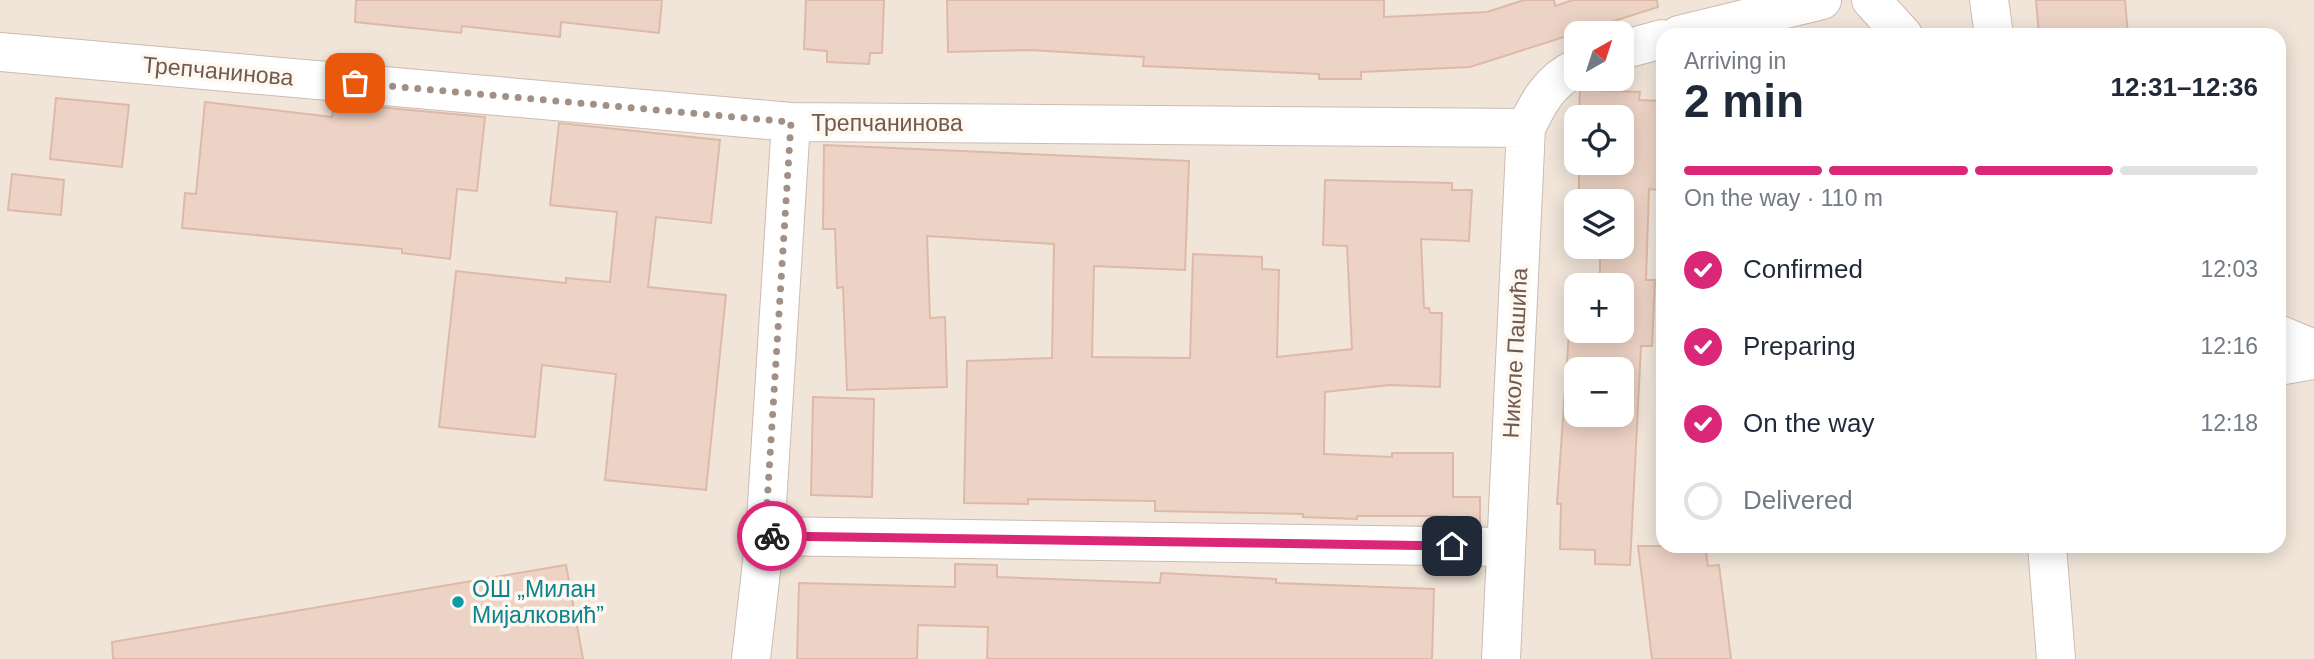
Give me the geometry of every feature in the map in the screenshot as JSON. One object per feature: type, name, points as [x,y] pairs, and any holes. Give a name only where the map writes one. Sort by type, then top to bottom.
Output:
[{"type":"street","points":[[1708,28],[1822,0]]},
{"type":"street","points":[[1871,0],[1897,28]]},
{"type":"street","points":[[1989,0],[1993,28]]},
{"type":"street","points":[[1634,47],[1656,42]]},
{"type":"street","name":"Трепчанинова","points":[[0,52],[791,122],[1526,128]]},
{"type":"street","name":"Николе Пашића","points":[[1501,659],[1526,128],[1544,92],[1564,77]]},
{"type":"street","points":[[751,659],[765,536],[791,122]]},
{"type":"street","points":[[2286,337],[2314,349]]},
{"type":"street","points":[[2286,364],[2314,359]]},
{"type":"street","points":[[765,536],[1506,547]]},
{"type":"street","points":[[2050,553],[2056,659]]},
{"type":"shaded area","points":[[0,0],[2314,0],[2314,659],[0,659]]},
{"type":"building","points":[[356,0],[662,0],[659,33],[561,22],[560,37],[462,26],[461,33],[355,22]]},
{"type":"building","points":[[806,0],[884,0],[882,53],[870,53],[869,64],[827,62],[827,51],[804,49]]},
{"type":"building","points":[[947,0],[1384,0],[1384,17],[1487,12],[1524,0],[1554,0],[1555,6],[1573,0],[1657,0],[1658,7],[1614,21],[1564,21],[1564,37],[1470,67],[1361,72],[1361,79],[1319,79],[1319,74],[1143,66],[1144,57],[1030,50],[948,52]]},
{"type":"building","points":[[2036,0],[2125,0],[2127,28],[2038,28]]},
{"type":"building","points":[[1580,91],[1640,92],[1639,100],[1656,101],[1656,190],[1649,189],[1646,280],[1655,280],[1652,346],[1641,346],[1630,565],[1595,564],[1595,550],[1560,549],[1561,504],[1557,504],[1564,404],[1564,427],[1634,427],[1634,357],[1567,357],[1568,343],[1634,343],[1634,273],[1600,273],[1600,259],[1634,259],[1634,189],[1579,189],[1579,175],[1634,175],[1634,105],[1579,105]]},
{"type":"building","points":[[56,98],[129,105],[122,167],[50,159]]},
{"type":"building","points":[[205,102],[332,117],[334,103],[485,117],[477,191],[457,189],[450,259],[402,253],[402,249],[182,228],[185,193],[196,194]]},
{"type":"building","points":[[559,123],[720,140],[711,223],[656,217],[648,287],[726,295],[706,490],[605,480],[616,374],[542,365],[535,437],[439,427],[456,271],[566,283],[566,278],[610,282],[617,212],[550,205]]},
{"type":"building","points":[[824,145],[1189,161],[1185,270],[1094,266],[1092,357],[1190,358],[1193,254],[1262,257],[1262,269],[1279,270],[1277,357],[1352,349],[1347,246],[1323,245],[1325,180],[1452,183],[1452,190],[1472,190],[1469,241],[1421,239],[1424,308],[1429,308],[1430,313],[1442,313],[1440,387],[1390,385],[1325,392],[1324,454],[1392,457],[1392,453],[1453,453],[1453,497],[1480,497],[1480,525],[1447,524],[1447,516],[1357,516],[1357,519],[1303,517],[1303,514],[1155,511],[1155,501],[1028,499],[1028,504],[964,503],[967,361],[1052,358],[1054,244],[927,236],[930,318],[945,317],[947,387],[847,390],[843,287],[837,288],[835,229],[823,229]]},
{"type":"building","points":[[12,174],[64,180],[61,215],[8,210]]},
{"type":"building","points":[[813,397],[874,399],[872,497],[811,495]]},
{"type":"building","points":[[1638,546],[1656,546],[1656,553],[1706,553],[1708,566],[1719,565],[1731,659],[1652,659]]},
{"type":"building","points":[[955,564],[997,565],[997,577],[1160,583],[1161,573],[1276,579],[1276,583],[1434,589],[1432,659],[987,659],[988,627],[918,625],[917,659],[797,659],[799,583],[955,587]]},
{"type":"building","name":"ОШ „Милан Мијалковић”","points":[[566,565],[583,659],[113,659],[112,642]]},
{"type":"way so far","points":[[355,83],[791,122],[765,536],[772,536]]},
{"type":"place","name":"ОШ „Милан Мијалковић”","points":[[458,602]]},
{"type":"route","points":[[772,536],[1452,546]]}]
